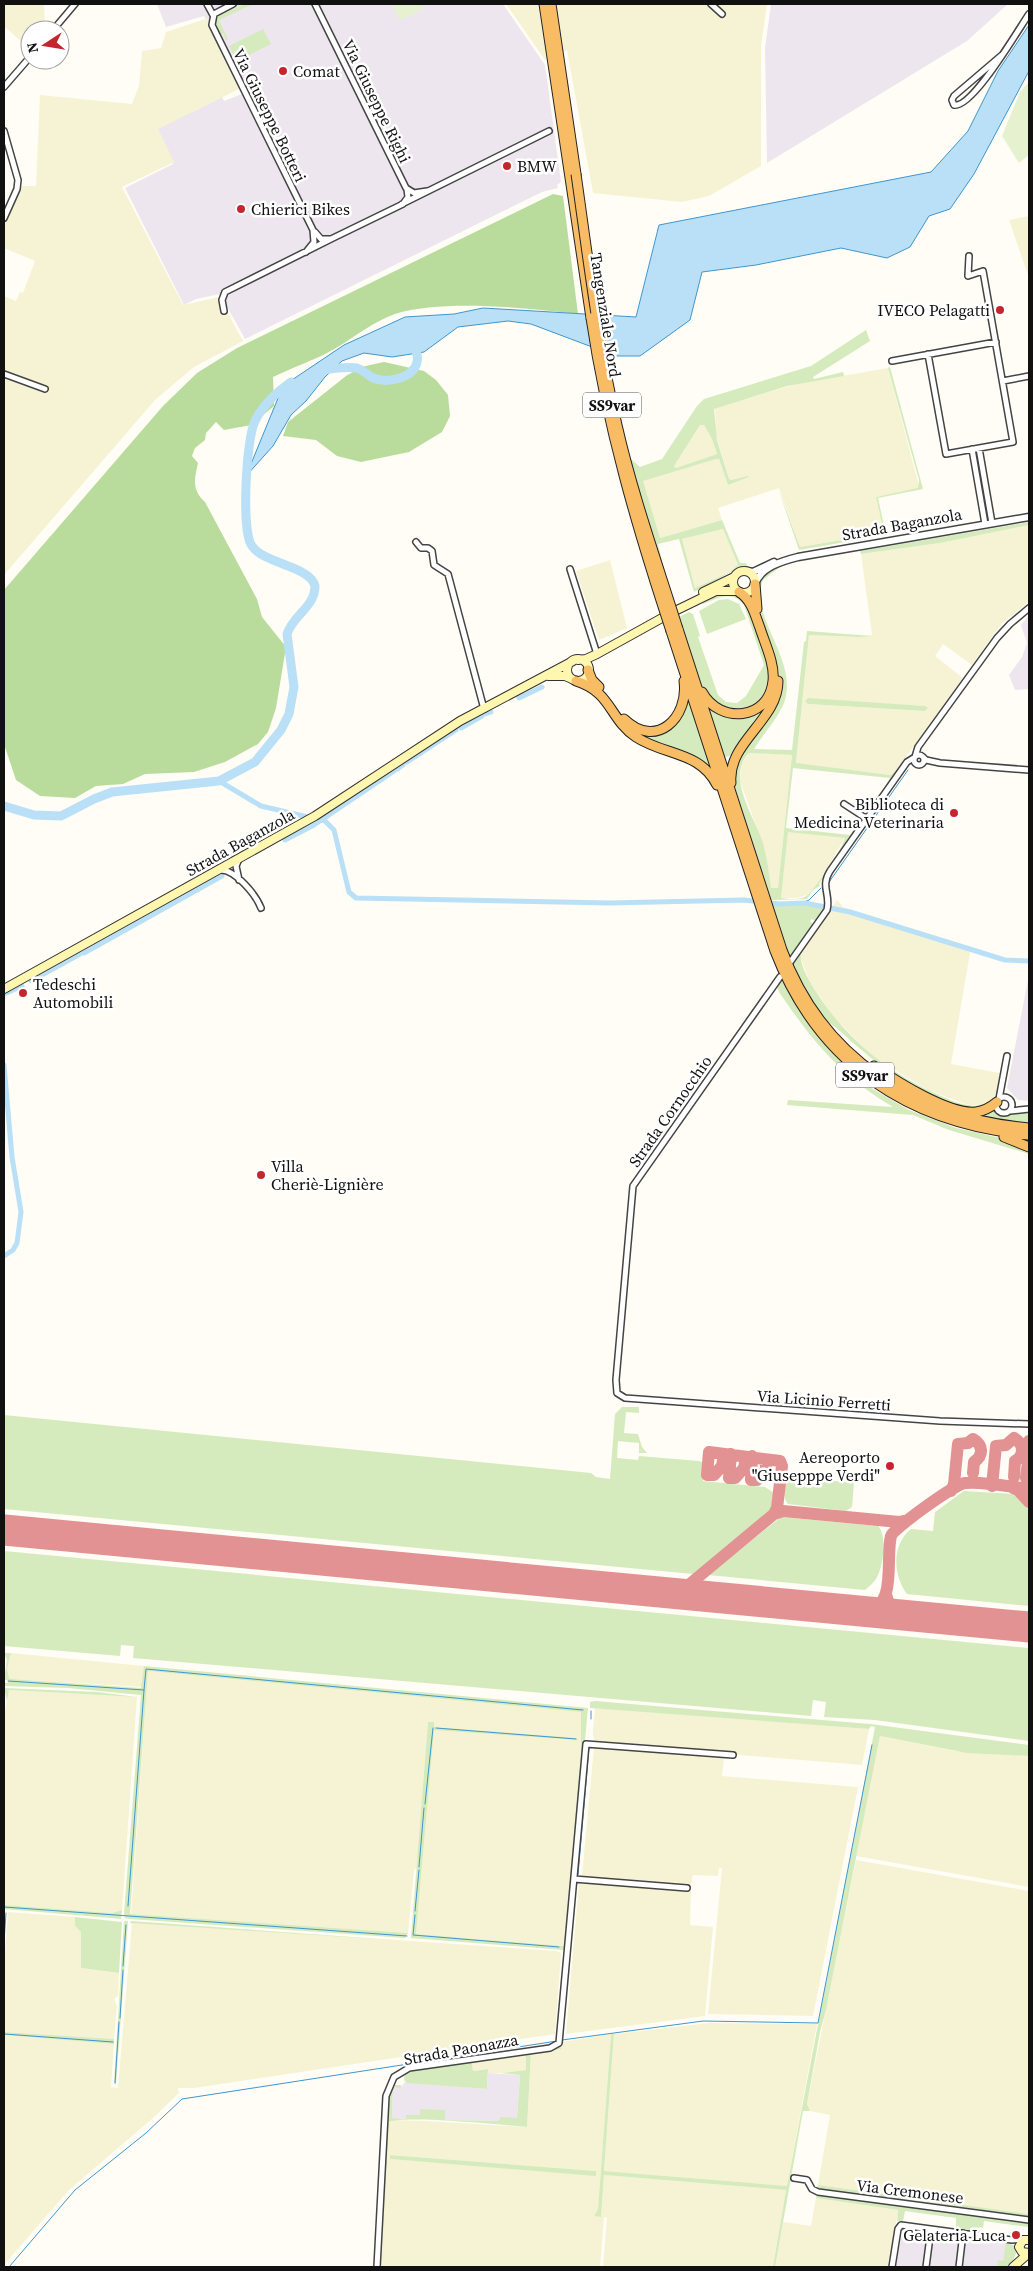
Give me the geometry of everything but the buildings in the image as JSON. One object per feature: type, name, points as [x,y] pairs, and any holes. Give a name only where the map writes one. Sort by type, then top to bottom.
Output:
[{"type":"highway","points":[[540,4],[544,29],[550,48]]},
{"type":"highway","points":[[544,4],[573,174]]},
{"type":"highway","points":[[552,4],[573,174]]},
{"type":"highway","name":"Tangenziale Nord","points":[[573,174],[596,354],[609,421],[630,502],[674,633]]},
{"type":"highway","points":[[738,814],[731,781],[733,762],[771,705],[778,686],[776,668],[755,601],[755,584]]},
{"type":"highway","points":[[682,643],[690,655],[702,692],[713,706],[724,712],[738,714],[751,711],[762,704],[771,689],[772,668],[751,606],[739,592]]},
{"type":"highway","points":[[588,670],[593,682],[628,723],[646,731],[665,728],[679,714],[685,696],[674,633]]},
{"type":"highway","name":"SS9var","points":[[674,633],[682,643],[738,814],[771,929],[792,988],[807,1014],[850,1063],[908,1103],[937,1116],[980,1129],[1029,1135]]},
{"type":"highway","name":"SS9var","points":[[674,633],[740,845],[754,875]]},
{"type":"highway","points":[[574,680],[589,685],[600,693],[622,725],[636,737],[690,757],[707,770],[719,788],[740,845]]},
{"type":"highway","name":"SS9var","points":[[771,929],[796,982],[824,1024],[864,1065],[912,1097],[945,1112],[970,1119],[1029,1128]]},
{"type":"highway","points":[[824,1024],[872,1064],[928,1098],[972,1112],[986,1110],[998,1100]]},
{"type":"highway","points":[[937,1116],[955,1125],[1010,1138],[1029,1148]]},
{"type":"main road","name":"Strada Baganzola","points":[[676,610],[707,589],[726,582],[740,572],[747,571]]},
{"type":"main road","points":[[747,571],[753,575],[755,584]]},
{"type":"main road","points":[[734,576],[733,585],[739,592]]},
{"type":"main road","name":"Strada Baganzola","points":[[696,598],[720,590],[748,592],[755,584]]},
{"type":"main road","name":"Strada Baganzola","points":[[4,989],[314,817],[443,732],[575,660],[586,659],[597,654],[662,618]]},
{"type":"main road","points":[[548,676],[565,676],[574,680],[584,679],[597,654]]},
{"type":"main road","points":[[574,680],[567,669],[575,660],[585,662],[588,670]]},
{"type":"main road","points":[[1013,2267],[1020,2247],[1027,2239]]},
{"type":"main road","points":[[1020,2247],[1024,2253],[1029,2253]]},
{"type":"main road","points":[[1013,2267],[1029,2253]]},
{"type":"street","points":[[61,20],[75,4]]},
{"type":"street","name":"Via Giuseppe Botteri","points":[[207,4],[213,15],[212,26],[313,230]]},
{"type":"street","points":[[213,15],[233,4]]},
{"type":"street","name":"Via Giuseppe Righi","points":[[315,4],[406,188],[414,193],[427,191]]},
{"type":"street","points":[[712,4],[722,14]]},
{"type":"street","points":[[1002,55],[954,96],[952,100],[954,105],[961,104],[978,88],[1002,55],[1029,14]]},
{"type":"street","points":[[4,87],[20,69]]},
{"type":"street","points":[[4,131],[18,183],[4,218]]},
{"type":"street","points":[[224,311],[222,298],[225,292],[549,131]]},
{"type":"street","points":[[402,204],[408,197],[406,188]]},
{"type":"street","points":[[313,230],[321,239],[331,239]]},
{"type":"street","points":[[306,252],[314,242],[313,230]]},
{"type":"street","points":[[928,354],[946,454],[1013,442],[983,271],[968,276],[969,256]]},
{"type":"street","points":[[892,360],[996,342]]},
{"type":"street","points":[[4,374],[46,389]]},
{"type":"street","points":[[1003,381],[1029,376]]},
{"type":"street","points":[[979,448],[989,524]]},
{"type":"street","points":[[972,449],[989,524]]},
{"type":"street","name":"Strada Baganzola","points":[[747,571],[755,571],[767,564],[812,554],[1029,517]]},
{"type":"street","points":[[416,542],[421,548],[428,548],[432,551],[434,565],[448,574],[484,709]]},
{"type":"street","name":"Strada Baganzola","points":[[755,584],[761,574],[780,562]]},
{"type":"street","points":[[570,569],[597,654]]},
{"type":"street","points":[[791,961],[828,907],[824,882],[828,874],[867,818],[914,757],[917,749],[997,638],[1029,608]]},
{"type":"street","points":[[918,764],[922,757],[920,751],[922,744]]},
{"type":"street","points":[[914,757],[922,757],[940,763]]},
{"type":"street","points":[[914,757],[918,764]]},
{"type":"street","points":[[906,766],[940,763],[1029,770]]},
{"type":"street","points":[[844,804],[867,818]]},
{"type":"street","points":[[235,873],[241,857]]},
{"type":"street","points":[[230,863],[240,880],[252,891],[261,908]]},
{"type":"street","points":[[218,870],[227,870],[235,873]]},
{"type":"street","name":"Strada Cornocchio","points":[[619,1395],[616,1391],[616,1380],[633,1186],[780,976]]},
{"type":"street","points":[[1007,1056],[998,1100],[1000,1111],[1007,1112],[1026,1109]]},
{"type":"street","points":[[1002,1080],[1010,1100],[1011,1107],[1007,1112]]},
{"type":"street","points":[[998,1100],[1004,1097],[1026,1109]]},
{"type":"street","name":"Via Licinio Ferretti","points":[[619,1395],[625,1398],[878,1417],[1029,1424]]},
{"type":"street","name":"Strada Paonazza","points":[[377,2267],[386,2096],[394,2077],[409,2068],[552,2048],[560,2040],[586,1744],[733,1755]]},
{"type":"street","points":[[574,1879],[687,1888]]},
{"type":"street","name":"Via Cremonese","points":[[794,2178],[807,2180],[812,2190],[818,2192],[1029,2220]]},
{"type":"street","points":[[892,2267],[900,2225],[1012,2240],[1027,2239]]},
{"type":"street","points":[[926,2267],[932,2229]]},
{"type":"street","points":[[959,2267],[963,2233]]},
{"type":"street","points":[[1012,2240],[1020,2247]]},
{"type":"shaded area","points":[[4,4],[44,4],[45,20],[20,20],[20,40],[6,28],[4,30]]},
{"type":"shaded area","points":[[157,4],[503,4],[545,65],[561,182],[557,185],[558,188],[542,192],[245,339],[220,294],[196,299],[184,305],[125,188],[173,164],[141,101],[208,68],[224,101],[242,94],[204,16],[166,27]]},
{"type":"shaded area","points":[[506,4],[767,4],[761,46],[761,166],[709,196],[682,202],[593,193],[567,50],[545,60]]},
{"type":"shaded area","points":[[771,4],[1008,4],[967,41],[767,163],[765,48]]},
{"type":"shaded area","points":[[208,18],[243,87],[158,129],[174,162],[122,187],[183,305],[219,297],[243,341],[194,367],[155,400],[4,575],[4,296],[16,301],[20,292],[23,293],[35,261],[4,248],[4,221],[6,221],[22,186],[36,186],[40,95],[132,104],[139,86],[142,51],[161,48],[166,32]]},
{"type":"shaded area","points":[[1029,216],[1029,278],[1009,220]]},
{"type":"shaded area","points":[[888,368],[919,486],[918,489],[876,497],[884,533],[800,547],[779,488],[718,508],[722,520],[660,538],[642,481],[715,459],[719,459],[728,485],[748,477],[729,479],[716,435],[715,408],[796,384]]},
{"type":"shaded area","points":[[700,425],[704,425],[712,439],[717,454],[676,468],[674,466]]},
{"type":"shaded area","points":[[1029,525],[1029,602],[1002,623],[972,665],[943,644],[935,656],[963,678],[893,775],[796,764],[809,635],[859,637],[872,635],[861,554],[940,543]],"holes":[[[806,699],[925,706],[925,711],[808,704]]]},
{"type":"shaded area","points":[[723,529],[738,565],[730,572],[695,588],[682,539]]},
{"type":"shaded area","points":[[610,560],[627,628],[599,640],[576,571]]},
{"type":"shaded area","points":[[1029,615],[1029,689],[1015,690],[1009,675],[1022,657],[1027,643],[1021,625]]},
{"type":"shaded area","points":[[749,753],[792,755],[778,888],[771,889],[762,842],[740,781],[741,765]]},
{"type":"shaded area","points":[[788,831],[845,838],[817,885],[807,895],[797,898],[781,898]]},
{"type":"shaded area","points":[[837,900],[843,907],[971,947],[951,1064],[1000,1073],[997,1091],[993,1099],[981,1105],[968,1105],[928,1090],[883,1063],[866,1050],[832,1015],[809,980],[800,956],[801,951]]},
{"type":"shaded area","points":[[1029,975],[1029,1101],[1018,1100],[1007,1088]]},
{"type":"shaded area","points":[[11,1653],[144,1666],[143,1687],[12,1679],[6,1673]]},
{"type":"shaded area","points":[[148,1671],[581,1712],[581,1748],[565,1944],[563,1946],[416,1934],[434,1729],[578,1740],[434,1727],[434,1723],[428,1722],[417,1867],[414,1870],[408,1933],[131,1914]]},
{"type":"shaded area","points":[[9,1690],[137,1697],[122,1910],[112,1913],[4,1905],[4,1716]]},
{"type":"shaded area","points":[[595,1708],[869,1729],[862,1765],[594,1743]]},
{"type":"shaded area","points":[[880,1736],[955,1751],[1029,1756],[1029,1887],[856,1856]]},
{"type":"shaded area","points":[[594,1747],[724,1757],[722,1776],[858,1787],[813,2016],[708,2014],[722,1868],[719,1868],[718,1876],[693,1875],[691,1884],[582,1876]]},
{"type":"shaded area","points":[[856,1860],[1029,1891],[1029,2214],[818,2185],[830,2115],[810,2111],[807,2104]]},
{"type":"shaded area","points":[[579,1883],[691,1891],[690,1925],[713,1927],[705,2016],[566,2034]]},
{"type":"shaded area","points":[[8,1912],[75,1917],[75,1926],[81,1932],[81,1968],[119,1973],[118,1996],[114,1999],[117,2006],[114,2039],[4,2032],[4,1967]]},
{"type":"shaded area","points":[[132,1922],[556,1951],[561,1953],[555,2034],[194,2088],[178,2088],[179,2093],[153,2118],[68,2191],[4,2265],[4,2035],[114,2044],[111,2087],[118,2088]]},
{"type":"shaded area","points":[[709,2023],[817,2024],[787,2186],[604,2171],[614,2034]]},
{"type":"shaded area","points":[[611,2034],[598,2209],[594,2216],[601,2217],[604,2175],[786,2190],[773,2267],[603,2267],[607,2218],[604,2217],[600,2267],[381,2267],[389,2122],[394,2120],[425,2121],[527,2127],[531,2053],[561,2049],[562,2042]],"holes":[[[391,2155],[596,2171],[596,2175],[390,2159]]]},
{"type":"shaded area","points":[[527,2055],[526,2070],[501,2073],[488,2073],[486,2069],[473,2071],[472,2063]]},
{"type":"shaded area","points":[[488,2073],[520,2075],[517,2118],[499,2121],[444,2120],[421,2111],[420,2115],[407,2115],[406,2119],[392,2118],[393,2087],[401,2087],[405,2082],[487,2089]]},
{"type":"shaded area","points":[[816,2198],[898,2210],[890,2267],[775,2267],[783,2222],[811,2226]]},
{"type":"shaded area","points":[[902,2229],[1009,2243],[1015,2246],[1017,2251],[1008,2267],[896,2267]]},
{"type":"green space","points":[[246,4],[251,5],[219,20],[228,39],[226,40],[223,33],[220,35],[215,19],[218,15]]},
{"type":"green space","points":[[392,4],[420,4],[423,9],[400,20]]},
{"type":"green space","points":[[263,29],[271,44],[237,61],[229,46]]},
{"type":"green space","points":[[1029,82],[1029,155],[1019,163],[1002,136],[1020,92]]},
{"type":"green space","points":[[553,194],[563,196],[578,314],[511,307],[461,306],[415,309],[395,314],[372,325],[313,360],[273,377],[274,406],[251,425],[224,430],[216,422],[206,433],[205,440],[195,448],[192,456],[198,463],[195,480],[196,489],[205,502],[257,599],[262,617],[286,647],[276,708],[268,732],[258,744],[225,762],[194,772],[145,774],[123,784],[96,786],[75,798],[40,796],[16,780],[4,744],[4,590],[163,406],[197,373],[237,348]]},
{"type":"green space","points":[[866,330],[870,341],[813,377],[814,379],[843,372],[844,376],[787,386],[714,409],[717,440],[729,479],[749,477],[728,485],[719,459],[716,459],[643,481],[660,538],[722,520],[740,563],[746,563],[747,566],[738,568],[694,592],[679,539],[658,544],[666,578],[629,457],[640,467],[662,459],[697,406],[704,399],[811,366]],"holes":[[[700,425],[704,425],[712,439],[717,454],[676,468],[674,466]],[[723,529],[738,565],[730,572],[695,588],[682,539]]]},
{"type":"green space","points":[[384,362],[424,371],[436,380],[448,395],[450,416],[442,432],[409,452],[361,462],[337,456],[316,440],[283,436],[288,422],[346,376],[361,367]]},
{"type":"green space","points":[[890,367],[923,489],[878,498],[886,535],[799,550],[778,488],[800,547],[884,533],[876,497],[918,488],[919,480],[888,368]]},
{"type":"green space","points":[[1029,522],[1029,525],[940,543],[861,554],[860,551]]},
{"type":"green space","points":[[780,567],[763,580],[760,594],[766,622],[784,666],[787,681],[786,696],[777,717],[754,749],[792,750],[804,642],[806,641],[807,631],[872,636],[809,635],[796,763],[891,775],[904,763],[883,790],[890,778],[793,768],[786,828],[850,835],[862,821],[819,884],[820,886],[813,890],[807,899],[771,900],[734,785],[736,760],[773,706],[780,681],[758,602],[760,579],[768,572]],"holes":[[[749,753],[792,755],[778,888],[771,888],[763,843],[741,785],[742,763]],[[788,832],[845,838],[834,860],[821,879],[809,894],[799,899],[781,898]]]},
{"type":"green space","points":[[715,594],[736,594],[749,606],[771,671],[766,695],[749,710],[724,710],[703,689],[679,617],[689,612],[693,614],[700,636],[698,637],[718,695],[726,702],[737,703],[746,696],[764,665],[744,605],[734,597],[729,596],[703,604],[702,602]]},
{"type":"green space","points":[[728,599],[739,604],[746,619],[707,634],[699,611],[719,600]]},
{"type":"green space","points":[[808,698],[925,706],[928,708],[925,711],[808,704],[805,701]]},
{"type":"green space","points":[[689,700],[709,765],[653,742],[633,731],[670,729],[681,718]]},
{"type":"green space","points":[[767,707],[733,755],[725,757],[709,709],[720,713]]},
{"type":"green space","points":[[772,905],[809,905],[825,909],[817,922],[812,919],[810,921],[814,925],[791,959]]},
{"type":"green space","points":[[801,951],[803,966],[807,976],[827,1007],[854,1038],[885,1065],[920,1086],[949,1100],[971,1106],[981,1105],[993,1099],[992,1103],[974,1109],[957,1107],[921,1092],[884,1068],[825,1019],[815,1006],[793,962]]},
{"type":"green space","points":[[781,979],[811,1027],[832,1051],[873,1089],[909,1110],[956,1128],[1005,1139],[1029,1150],[1029,1154],[949,1130],[913,1115],[787,1105],[788,1100],[893,1107],[858,1083],[829,1057],[779,992],[777,986]]},
{"type":"green space","points":[[993,1109],[1002,1116],[1016,1111],[1029,1112],[1029,1124],[984,1118],[978,1114]]},
{"type":"green space","points":[[622,1407],[639,1407],[639,1413],[626,1412],[624,1433],[638,1434],[642,1447],[647,1453],[639,1453],[639,1443],[618,1441],[617,1458],[638,1460],[639,1456],[699,1461],[704,1463],[703,1481],[765,1487],[774,1493],[774,1502],[770,1510],[693,1574],[4,1509],[4,1415],[591,1473],[596,1477],[610,1479],[615,1414]]},
{"type":"green space","points":[[796,1472],[823,1477],[826,1480],[854,1483],[852,1507],[846,1511],[788,1504],[784,1494],[785,1484],[787,1477],[792,1477],[792,1473]]},
{"type":"green space","points":[[964,1491],[1014,1494],[1029,1510],[1029,1606],[907,1594],[902,1586],[896,1560],[900,1543],[911,1529],[933,1531],[935,1512]]},
{"type":"green space","points":[[781,1517],[878,1526],[884,1544],[881,1567],[876,1579],[865,1590],[708,1575]]},
{"type":"green space","points":[[4,1551],[1029,1648],[1029,1741],[875,1720],[824,1717],[826,1702],[813,1700],[811,1716],[133,1658],[134,1646],[121,1645],[120,1656],[4,1646]]},
{"type":"green space","points":[[4,1653],[11,1653],[7,1669],[9,1678],[12,1679],[141,1688],[144,1666],[588,1708],[558,2031],[564,1950],[411,1938],[428,1722],[434,1722],[434,1727],[576,1738],[578,1740],[434,1730],[416,1934],[563,1946],[565,1944],[581,1748],[581,1712],[148,1671],[130,1914],[408,1933],[405,1938],[130,1919],[125,1918],[124,1914],[141,1695],[68,1688],[4,1686],[4,1683],[8,1683],[8,1680],[4,1680],[7,1660]]},
{"type":"green space","points":[[4,1688],[97,1692],[137,1697],[9,1690],[7,1701]]},
{"type":"green space","points":[[590,1702],[870,1724],[1029,1745],[1029,1756],[967,1753],[880,1736],[826,2010],[820,2032],[807,2104],[810,2111],[803,2111],[775,2267],[773,2267],[786,2190],[604,2175],[601,2217],[594,2216],[598,2209],[611,2034],[614,2034],[604,2171],[787,2186],[875,1727],[871,1726],[869,1729],[590,1708]]},
{"type":"green space","points":[[4,1905],[112,1913],[122,1910],[121,1919],[4,1909]]},
{"type":"green space","points":[[75,1917],[122,1922],[119,1973],[81,1968],[81,1932],[75,1926]]},
{"type":"green space","points":[[124,1921],[128,1921],[116,2084],[114,2083]]},
{"type":"green space","points":[[131,1921],[405,1941],[130,1923]]},
{"type":"green space","points":[[4,2032],[114,2039],[114,2044],[4,2035]]},
{"type":"green space","points":[[562,2041],[561,2049],[531,2053],[527,2127],[434,2120],[399,2120],[389,2122],[381,2267],[378,2267],[388,2096],[393,2085],[401,2085],[401,2088],[393,2087],[392,2118],[406,2119],[406,2115],[420,2115],[420,2109],[445,2110],[445,2120],[498,2121],[501,2117],[517,2118],[520,2075],[501,2073],[526,2070],[526,2055],[472,2063],[473,2071],[488,2069],[487,2089],[407,2083],[404,2080],[405,2072],[408,2070],[553,2049]]},
{"type":"green space","points":[[390,2155],[596,2171],[596,2176],[390,2159]]},
{"type":"green space","points":[[818,2185],[1029,2214],[1029,2219],[817,2191]]},
{"type":"green space","points":[[817,2194],[1029,2222],[1029,2235],[1028,2227],[984,2221],[983,2228],[979,2227],[978,2232],[956,2229],[956,2218],[905,2211],[903,2221],[897,2221],[898,2210],[816,2198]]},
{"type":"green space","points":[[1006,2243],[1015,2246],[1016,2252],[1008,2267],[997,2267],[998,2260],[1003,2261]]},
{"type":"water","points":[[1029,25],[1029,71],[974,174],[950,209],[929,216],[910,247],[887,258],[841,248],[756,265],[702,272],[690,320],[640,356],[616,356],[531,324],[508,321],[458,327],[424,352],[392,357],[364,353],[342,361],[325,377],[306,401],[291,415],[273,446],[246,476],[283,386],[344,345],[405,317],[454,314],[483,308],[636,317],[659,225],[931,172],[968,131],[998,71]]},
{"type":"waterway","points":[[321,370],[353,367],[379,380],[399,378],[415,368],[417,354],[413,343]]},
{"type":"waterway","points":[[4,806],[34,815],[61,816],[112,792],[219,781],[255,762],[281,730],[289,714],[294,687],[287,634],[294,621],[311,600],[315,586],[305,574],[266,557],[252,546],[247,523],[246,485],[249,446],[255,421],[270,400],[291,382]]},
{"type":"waterway","points":[[519,698],[542,687]]},
{"type":"waterway","points":[[485,714],[491,712]]},
{"type":"waterway","points":[[461,728],[482,716]]},
{"type":"waterway","points":[[407,762],[456,730]]},
{"type":"waterway","points":[[285,840],[314,825],[403,765]]},
{"type":"waterway","points":[[827,885],[908,770]]},
{"type":"waterway","points":[[219,781],[261,806],[325,821],[334,830],[349,892],[356,898],[610,903],[744,900],[779,904],[805,903],[850,912],[1005,960],[1029,961]]},
{"type":"waterway","points":[[84,953],[222,876]]},
{"type":"waterway","points":[[802,903],[809,900],[821,888]]},
{"type":"waterway","points":[[31,981],[80,954]]},
{"type":"waterway","points":[[4,994],[22,986]]},
{"type":"waterway","points":[[4,1065],[12,1157],[21,1212],[17,1243],[13,1250],[4,1256]]},
{"type":"waterway","points":[[144,1690],[146,1669],[583,1710]]},
{"type":"waterway","points":[[8,1681],[144,1690],[128,1906]]},
{"type":"waterway","points":[[591,1711],[591,1719]]},
{"type":"waterway","points":[[425,1804],[433,1728]]},
{"type":"waterway","points":[[436,1728],[576,1739]]},
{"type":"waterway","points":[[562,2040],[703,2021],[818,2023],[872,1745]]},
{"type":"waterway","points":[[578,1875],[589,1747]]},
{"type":"waterway","points":[[419,1867],[424,1808]]},
{"type":"waterway","points":[[415,1911],[419,1870]]},
{"type":"waterway","points":[[4,1907],[407,1936]]},
{"type":"waterway","points":[[4,1942],[6,1913]]},
{"type":"waterway","points":[[415,1915],[413,1935],[559,1947]]},
{"type":"waterway","points":[[123,1966],[126,1925]]},
{"type":"waterway","points":[[120,2018],[123,1970]]},
{"type":"waterway","points":[[115,2083],[119,2022]]},
{"type":"waterway","points":[[4,2034],[113,2042]]},
{"type":"waterway","points":[[9,2267],[75,2190],[146,2133],[182,2099],[557,2041]]},
{"type":"taxiway","points":[[992,1486],[996,1446],[1006,1445],[1014,1438],[1020,1443],[1022,1450],[1022,1453],[1015,1461],[1014,1477]]},
{"type":"taxiway","points":[[951,1491],[954,1484],[958,1444],[968,1443],[973,1439],[979,1444],[981,1450],[981,1453],[974,1462],[973,1473]]},
{"type":"taxiway","points":[[1026,1478],[1028,1462],[1022,1451],[1029,1441]]},
{"type":"taxiway","points":[[668,1593],[685,1588],[774,1514],[777,1508],[782,1466],[780,1461],[709,1452],[707,1475],[714,1475],[722,1466],[723,1460]]},
{"type":"taxiway","points":[[731,1454],[729,1478],[735,1478],[744,1468],[745,1463]]},
{"type":"taxiway","points":[[752,1456],[751,1480],[757,1480],[766,1470],[766,1465]]},
{"type":"taxiway","points":[[865,1611],[875,1608],[882,1602],[888,1581],[891,1536],[913,1516],[938,1498],[965,1483],[989,1483],[1029,1489]]},
{"type":"taxiway","points":[[1013,1488],[1018,1490],[1029,1502]]},
{"type":"taxiway","points":[[774,1514],[783,1511],[899,1522],[908,1520]]},
{"type":"taxiway","points":[[886,1595],[890,1607],[903,1615]]},
{"type":"runway","points":[[4,1530],[1029,1627]]},
{"type":"place","name":"Comat","points":[[283,71]]},
{"type":"place","name":"BMW","points":[[507,166]]},
{"type":"place","name":"Chierici Bikes","points":[[241,209]]},
{"type":"place","name":"IVECO Pelagatti","points":[[1000,310]]},
{"type":"place","name":"Biblioteca di Medicina Veterinaria","points":[[954,813]]},
{"type":"place","name":"Tedeschi Automobili","points":[[23,993]]},
{"type":"place","name":"Villa Cheriè-Lignière","points":[[261,1175]]},
{"type":"place","name":"Aereoporto \"Giusepppe Verdi\"","points":[[890,1466]]},
{"type":"place","name":"Gelateria Luca","points":[[1016,2235]]}]
